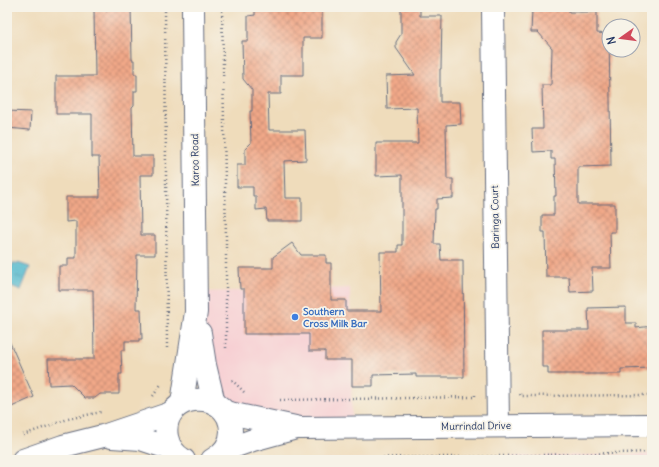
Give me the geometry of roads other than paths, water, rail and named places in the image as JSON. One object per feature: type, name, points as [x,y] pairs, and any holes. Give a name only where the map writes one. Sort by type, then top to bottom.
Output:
[{"type":"street","name":"Karoo Road","points":[[193,7],[196,312],[205,365],[219,408],[229,421],[231,431],[229,441],[217,457]]},
{"type":"street","name":"Baringa Court","points":[[492,7],[498,426]]},
{"type":"street","name":"Karoo Road","points":[[180,457],[168,441],[166,431],[167,422],[177,408],[196,312]]},
{"type":"street","name":"Murrindal Drive","points":[[103,436],[177,408],[192,399],[203,399],[219,408],[300,428]]},
{"type":"street","name":"Murrindal Drive","points":[[217,457],[259,438],[300,428],[652,425]]},
{"type":"street","points":[[23,460],[63,446],[103,436],[141,439],[180,457]]},
{"type":"water","points":[[13,263],[30,267],[21,290],[7,283],[8,270],[9,268],[11,269]]},
{"type":"place","name":"Southern Cross Milk Bar","points":[[295,317]]}]
